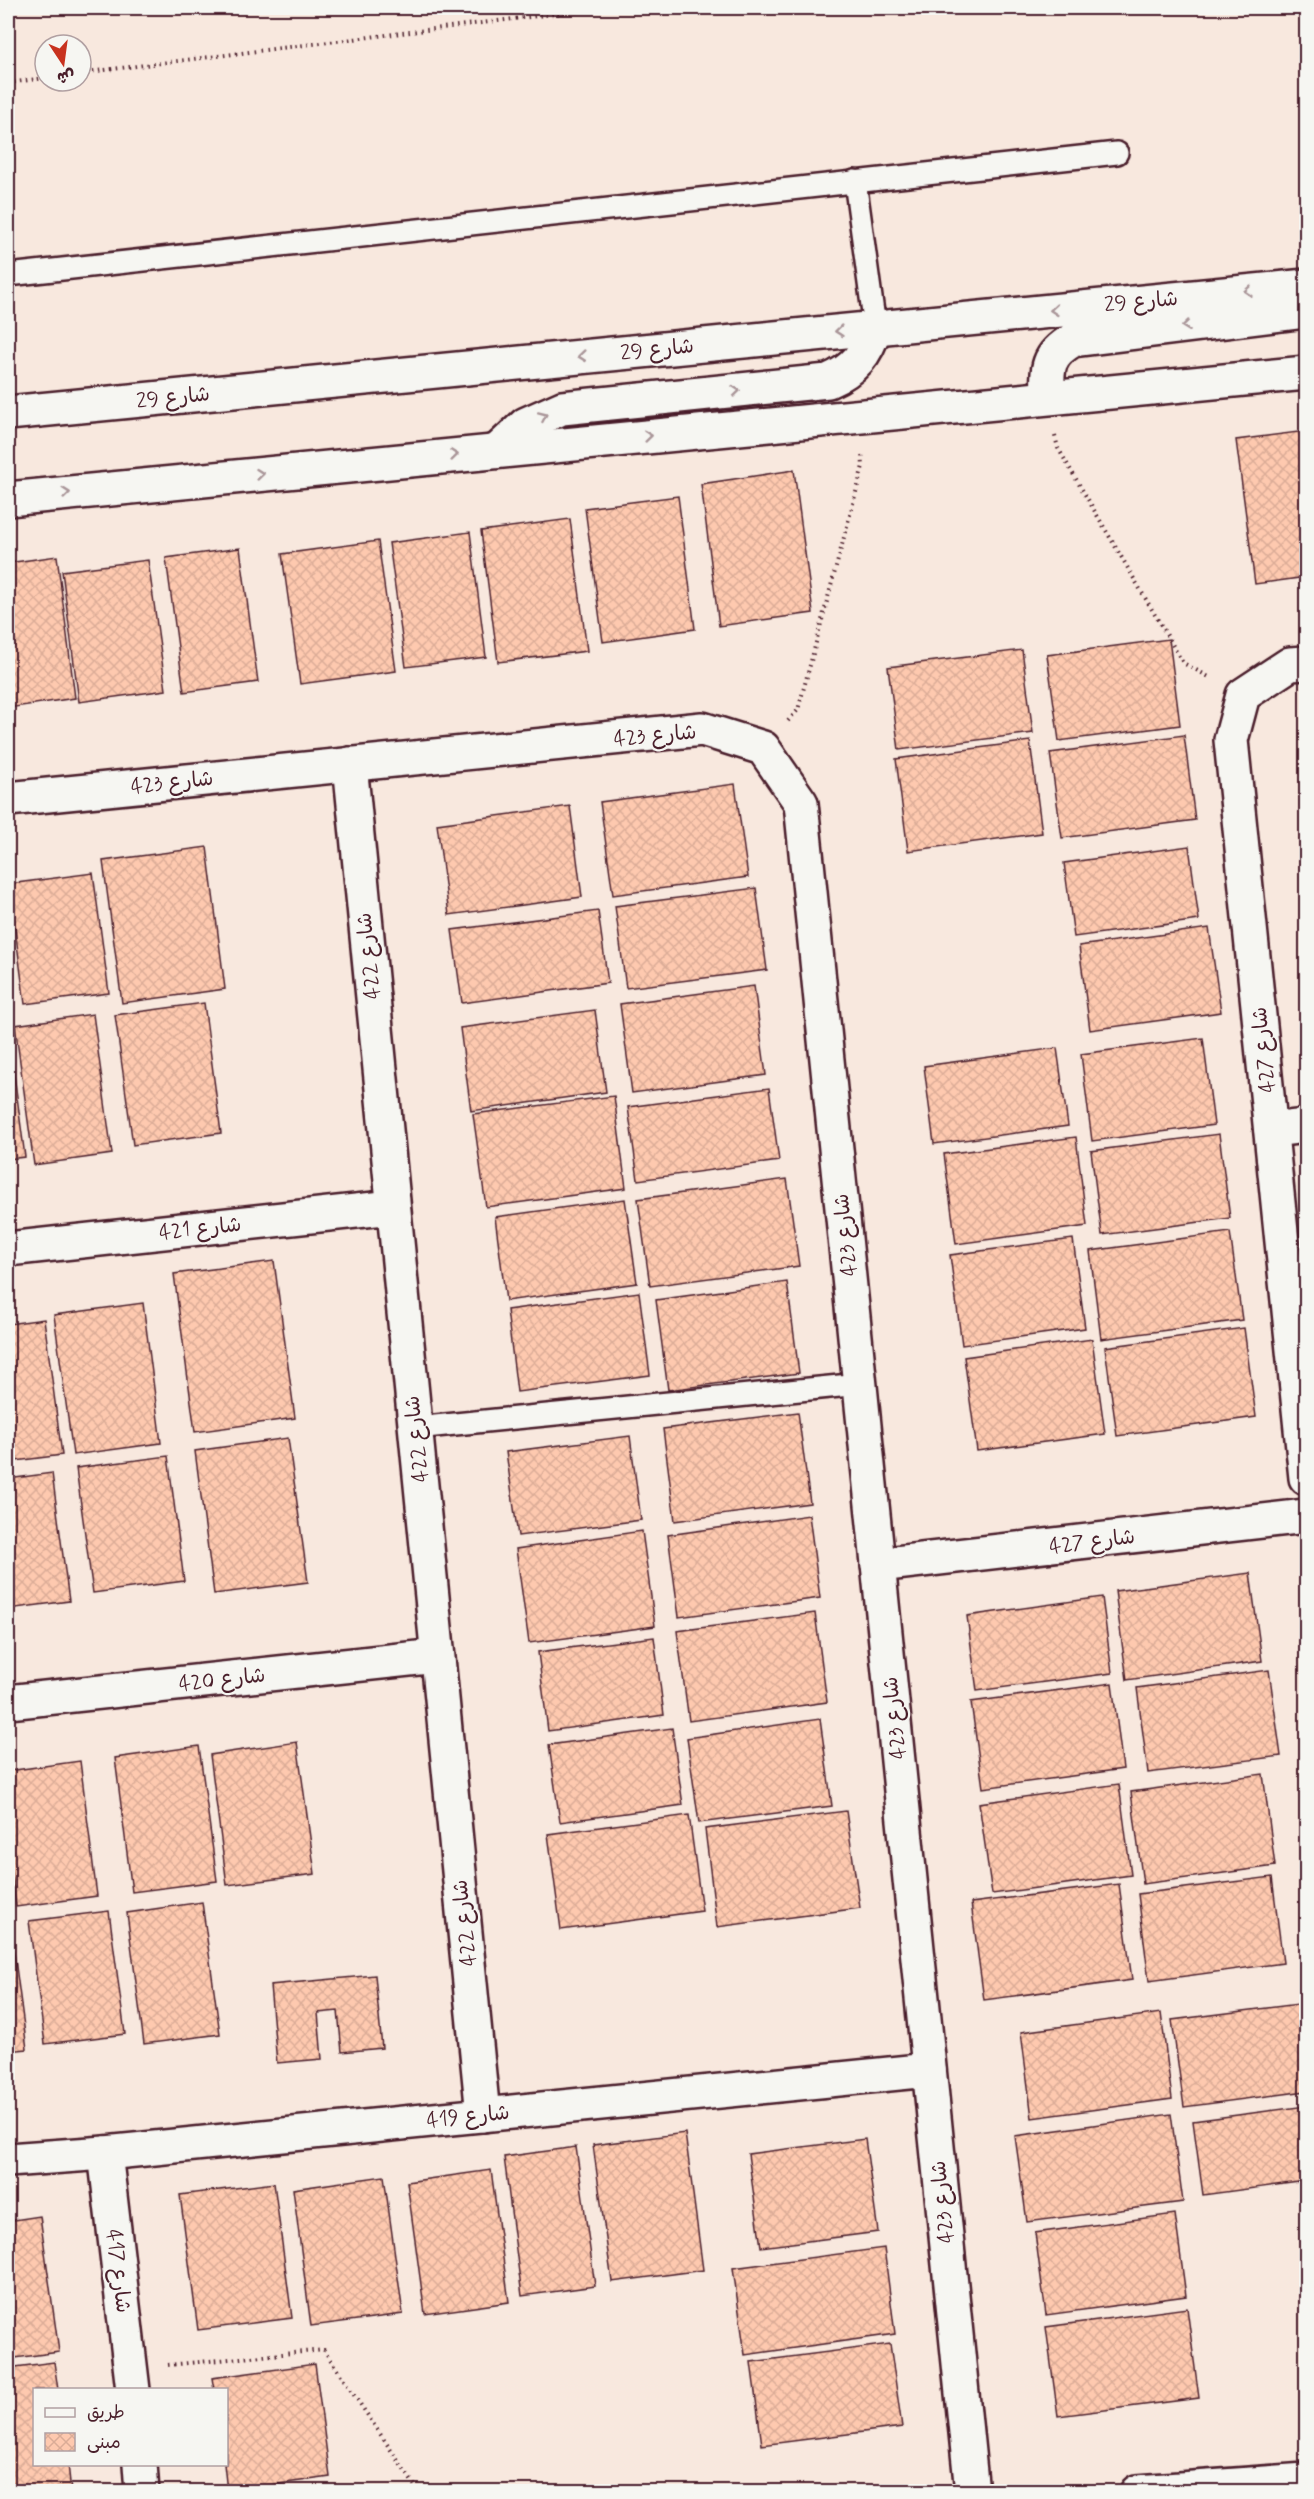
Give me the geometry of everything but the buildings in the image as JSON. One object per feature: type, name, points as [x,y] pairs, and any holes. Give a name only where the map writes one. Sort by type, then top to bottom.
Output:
[{"type":"street","name":"شارع 29","points":[[8,413],[1306,286]]},
{"type":"street","points":[[1048,397],[1047,370],[1052,357],[1061,347],[1073,340],[1306,311]]},
{"type":"street","points":[[497,451],[526,424],[562,408],[828,381],[845,373],[859,361],[870,345],[875,327]]},
{"type":"street","points":[[8,499],[1306,373]]},
{"type":"street","points":[[1243,695],[1290,664],[1306,663]]},
{"type":"street","name":"شارع 427","points":[[1243,695],[1231,741],[1306,1478]]},
{"type":"street","name":"شارع 423","points":[[8,799],[702,729],[763,748],[801,803],[972,2492]]},
{"type":"street","name":"شارع 422","points":[[350,764],[483,2115]]},
{"type":"street","points":[[1271,1130],[1306,1126]]},
{"type":"street","name":"شارع 421","points":[[8,1249],[393,1207]]},
{"type":"street","name":"شارع 427","points":[[878,1565],[1306,1516]]},
{"type":"street","name":"شارع 420","points":[[8,1702],[437,1656]]},
{"type":"street","name":"شارع 419","points":[[8,2160],[105,2153],[929,2070]]},
{"type":"street","name":"شارع 417","points":[[105,2153],[132,2379]]},
{"type":"street","points":[[140,2466],[142,2492]]},
{"type":"street","points":[[1137,2492],[1306,2480]]},
{"type":"lane","points":[[8,275],[1118,153]]},
{"type":"lane","points":[[855,181],[875,327]]},
{"type":"lane","points":[[415,1428],[860,1384]]},
{"type":"path","points":[[93,72],[602,8]]},
{"type":"path","points":[[8,82],[33,79]]},
{"type":"path","points":[[1048,397],[1058,448],[1183,663],[1243,695]]},
{"type":"path","points":[[763,748],[798,710],[863,466],[860,415]]},
{"type":"path","points":[[132,2379],[324,2350],[419,2492]]}]
